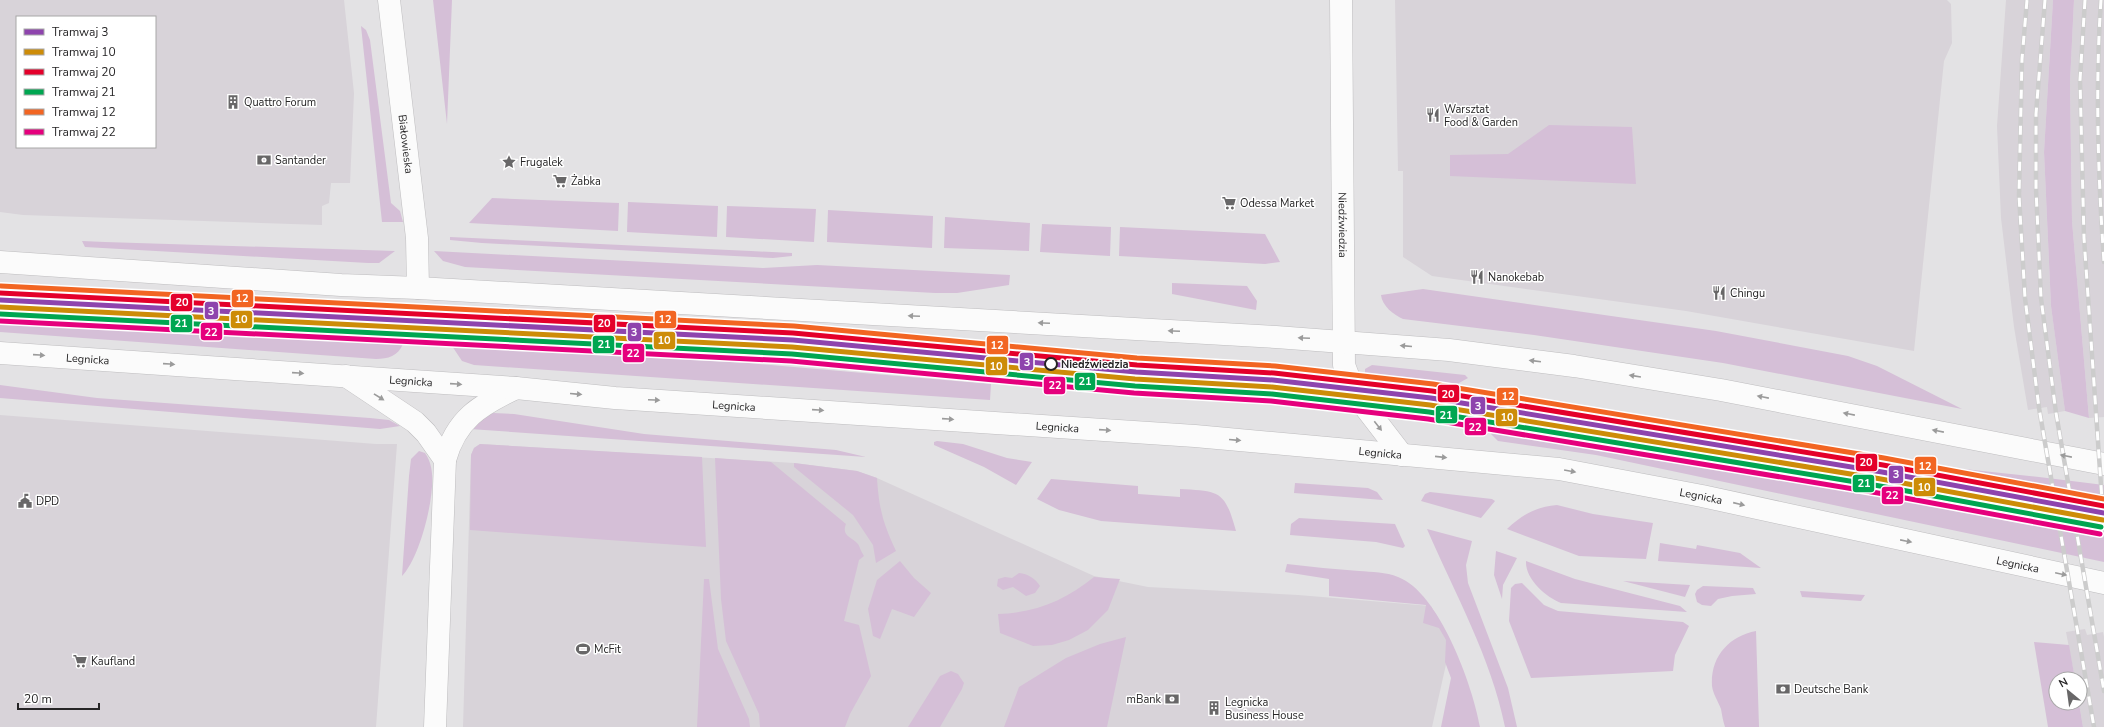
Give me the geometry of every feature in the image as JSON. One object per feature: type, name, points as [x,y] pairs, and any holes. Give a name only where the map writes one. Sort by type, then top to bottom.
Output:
[{"type":"main road","name":"Białowieska","points":[[389,0],[417,238],[418,288]]},
{"type":"main road","name":"Niedźwiedzia","points":[[1341,0],[1344,365],[1355,394],[1402,455]]},
{"type":"main road","points":[[0,262],[341,286],[418,288],[1343,341],[1449,350],[1574,366],[1721,390],[2104,464]]},
{"type":"main road","name":"Legnicka","points":[[0,353],[516,388],[615,398],[1195,436],[1402,455],[1430,456],[1552,469],[1702,496],[2104,583]]},
{"type":"main road","points":[[346,376],[416,422],[426,433],[445,460]]},
{"type":"main road","points":[[435,727],[445,460],[452,440],[465,419],[479,407],[516,388]]},
{"type":"shaded area","points":[[0,0],[344,0],[354,93],[350,183],[331,183],[329,203],[322,206],[322,225],[23,215],[0,212]]},
{"type":"shaded area","points":[[433,0],[452,0],[447,124]]},
{"type":"shaded area","points":[[1395,0],[1947,0],[1951,4],[1952,43],[1944,61],[1914,351],[1686,311],[1432,276],[1403,257],[1403,171],[1398,171]]},
{"type":"shaded area","points":[[2006,0],[2053,0],[2044,152],[2051,306],[2065,411],[2048,414],[2047,407],[2028,410],[2014,327],[2001,218],[1997,126]]},
{"type":"shaded area","points":[[2053,0],[2074,0],[2070,83],[2072,221],[2089,418],[2065,411],[2051,306],[2044,152]]},
{"type":"shaded area","points":[[2074,0],[2104,0],[2104,417],[2089,418],[2072,221],[2070,83]]},
{"type":"shaded area","points":[[361,26],[366,30],[370,40],[391,203],[400,211],[403,222],[382,222]]},
{"type":"shaded area","points":[[1549,125],[1632,127],[1636,184],[1450,176],[1450,155],[1508,154]]},
{"type":"shaded area","points":[[492,198],[619,203],[618,231],[469,223]]},
{"type":"shaded area","points":[[628,202],[718,206],[717,237],[627,232]]},
{"type":"shaded area","points":[[727,206],[816,209],[814,242],[726,237]]},
{"type":"shaded area","points":[[828,210],[933,216],[932,248],[827,242]]},
{"type":"shaded area","points":[[945,217],[1030,223],[1029,251],[944,248]]},
{"type":"shaded area","points":[[1042,224],[1111,227],[1110,256],[1040,252]]},
{"type":"shaded area","points":[[1120,227],[1265,234],[1280,262],[1265,264],[1119,256]]},
{"type":"shaded area","points":[[450,237],[792,253],[792,256],[773,258],[482,243],[450,240]]},
{"type":"shaded area","points":[[82,241],[395,251],[379,263],[368,263],[85,247]]},
{"type":"shaded area","points":[[434,251],[763,268],[817,265],[1010,275],[1009,285],[957,293],[935,293],[465,267],[443,261]]},
{"type":"shaded area","points":[[1172,283],[1247,286],[1257,301],[1256,310],[1172,294]]},
{"type":"shaded area","points":[[0,287],[385,309],[397,317],[0,295]]},
{"type":"shaded area","points":[[1423,289],[1716,331],[1848,356],[1877,366],[1962,409],[1723,363],[1534,335],[1403,319],[1389,310],[1381,295]]},
{"type":"shaded area","points":[[474,314],[993,342],[992,356],[832,340],[462,320],[465,316]]},
{"type":"shaded area","points":[[0,324],[403,344],[401,348],[392,356],[376,359],[0,332]]},
{"type":"shaded area","points":[[452,346],[748,363],[991,384],[990,400],[474,365],[462,361]]},
{"type":"shaded area","points":[[1372,365],[1465,375],[1468,378],[1441,393],[1372,383],[1365,375],[1365,369]]},
{"type":"shaded area","points":[[0,385],[97,398],[370,418],[389,420],[400,426],[380,429],[0,398]]},
{"type":"shaded area","points":[[1504,402],[1805,452],[2104,485],[2104,562],[1596,455],[1498,441],[1491,434],[1489,428],[1612,451],[1917,501],[2048,526],[2042,492],[1501,406]]},
{"type":"shaded area","points":[[493,413],[514,414],[644,434],[836,450],[866,457],[470,429],[486,416]]},
{"type":"shaded area","points":[[0,415],[376,444],[397,444],[376,727],[0,727]]},
{"type":"shaded area","points":[[937,441],[963,444],[1007,458],[1032,462],[1016,485],[984,467],[934,445],[934,442]]},
{"type":"shaded area","points":[[480,444],[794,463],[857,471],[877,478],[1094,576],[1148,587],[1298,595],[1431,606],[1451,642],[1432,727],[463,727],[471,455],[474,448]]},
{"type":"shaded area","points":[[480,444],[702,457],[706,547],[470,530],[471,455],[474,448]]},
{"type":"shaded area","points":[[419,451],[425,453],[430,463],[432,492],[426,524],[421,540],[409,567],[402,576],[411,459]]},
{"type":"shaded area","points":[[715,458],[771,462],[846,524],[846,534],[858,544],[864,556],[859,560],[844,621],[859,625],[871,676],[850,714],[845,727],[760,727],[759,714],[726,641],[721,599]]},
{"type":"shaded area","points":[[794,463],[857,471],[877,478],[882,516],[896,551],[876,563],[873,545],[853,515],[794,467]]},
{"type":"shaded area","points":[[1051,479],[1138,486],[1138,494],[1180,497],[1180,489],[1212,493],[1219,496],[1224,501],[1236,531],[1101,521],[1059,510],[1037,499]]},
{"type":"shaded area","points":[[1295,483],[1368,488],[1377,492],[1383,500],[1294,493]]},
{"type":"shaded area","points":[[1430,492],[1492,499],[1495,501],[1481,518],[1421,501],[1425,494]]},
{"type":"shaded area","points":[[1557,505],[1593,514],[1653,523],[1646,559],[1579,556],[1507,529],[1530,512],[1543,507]]},
{"type":"shaded area","points":[[1299,518],[1395,524],[1405,546],[1403,548],[1376,542],[1290,535],[1291,524]]},
{"type":"shaded area","points":[[1427,529],[1472,541],[1466,565],[1468,583],[1508,688],[1517,727],[1505,727],[1499,701],[1482,651]]},
{"type":"shaded area","points":[[1660,543],[1696,549],[1697,545],[1740,553],[1761,568],[1658,561]]},
{"type":"shaded area","points":[[1496,551],[1517,558],[1503,585],[1502,599],[1494,575]]},
{"type":"shaded area","points":[[900,561],[914,578],[931,593],[914,617],[892,609],[880,639],[873,636],[868,609],[877,580]]},
{"type":"shaded area","points":[[1526,561],[1575,579],[1680,606],[1687,612],[1561,603],[1543,592],[1533,581],[1529,574]]},
{"type":"shaded area","points":[[1287,564],[1384,573],[1398,577],[1413,586],[1427,601],[1440,620],[1452,642],[1470,688],[1480,727],[1441,727],[1451,678],[1445,662],[1446,640],[1439,628],[1423,623],[1426,605],[1329,596],[1329,579],[1285,572]]},
{"type":"shaded area","points":[[1019,573],[1031,577],[1038,583],[1040,586],[1035,593],[1026,596],[1013,587],[1003,590],[997,586],[998,579],[1005,577],[1012,578]]},
{"type":"shaded area","points":[[1094,577],[1120,579],[1108,610],[1088,630],[1069,640],[1052,645],[1033,646],[1000,633],[998,614],[1025,611],[1049,604],[1061,599]]},
{"type":"shaded area","points":[[704,579],[709,579],[718,649],[749,719],[750,727],[697,727]]},
{"type":"shaded area","points":[[1623,581],[1690,585],[1685,597]]},
{"type":"shaded area","points":[[1522,583],[1544,605],[1558,611],[1683,622],[1689,626],[1675,655],[1673,671],[1531,678],[1509,621],[1511,588],[1515,584]]},
{"type":"shaded area","points":[[1703,586],[1753,588],[1756,594],[1732,596],[1718,599],[1711,606],[1702,605],[1697,602],[1695,594],[1697,590]]},
{"type":"shaded area","points":[[1800,591],[1865,595],[1861,601],[1802,597]]},
{"type":"shaded area","points":[[2085,629],[2087,635],[2103,632],[2104,727],[2083,727],[2080,711],[2088,711],[2088,671],[2073,671],[2066,632]]},
{"type":"shaded area","points":[[1756,631],[1759,727],[1725,727],[1721,709],[1714,695],[1712,686],[1714,666],[1718,657],[1730,643],[1737,638]]},
{"type":"shaded area","points":[[1126,637],[1107,727],[1004,727],[1019,687],[1066,658],[1100,644]]},
{"type":"shaded area","points":[[2034,642],[2069,645],[2074,671],[2048,671],[2048,711],[2080,711],[2083,727],[2048,727]]},
{"type":"shaded area","points":[[951,671],[958,674],[964,683],[940,727],[908,727],[940,676]]},
{"type":"railway","points":[[2027,0],[2022,59],[2019,195],[2025,298],[2039,408],[2094,727]]},
{"type":"railway","points":[[2045,0],[2036,114],[2036,189],[2041,298],[2056,413],[2104,691]]},
{"type":"railway","points":[[2085,0],[2080,80],[2084,238],[2104,529]]},
{"type":"railway","points":[[2101,0],[2098,65],[2098,131],[2104,262]]},
{"type":"tram line","name":"12","points":[[1,286],[794,326],[1137,358],[1275,366],[1433,384],[1884,458],[2104,499]]},
{"type":"tram line","name":"20","points":[[0,293],[793,333],[1137,365],[1274,373],[1432,391],[1883,465],[2104,506]]},
{"type":"tram line","name":"3","points":[[0,300],[793,340],[1136,372],[1273,380],[1431,398],[1882,472],[2104,513]]},
{"type":"tram line","name":"10","points":[[0,307],[792,347],[1135,379],[1272,387],[1430,405],[1881,479],[2103,520]]},
{"type":"tram line","name":"21","points":[[0,314],[792,354],[1135,386],[1272,394],[1429,412],[1880,486],[2101,527]]},
{"type":"tram line","name":"22","points":[[0,321],[791,361],[1134,393],[1271,401],[1428,419],[1878,493],[2100,534]]},
{"type":"place","name":"Quattro Forum","points":[[233,102]]},
{"type":"place","name":"Warsztat Food & Garden","points":[[1433,115]]},
{"type":"place","name":"Santander","points":[[264,160]]},
{"type":"place","name":"Frugalek","points":[[509,162]]},
{"type":"place","name":"Żabka","points":[[560,181]]},
{"type":"place","name":"Odessa Market","points":[[1229,203]]},
{"type":"place","name":"Nanokebab","points":[[1477,277]]},
{"type":"place","name":"Chingu","points":[[1719,293]]},
{"type":"place","name":"Niedźwiedzia","points":[[1051,364]]},
{"type":"place","name":"DPD","points":[[25,501]]},
{"type":"place","name":"McFit","points":[[583,649]]},
{"type":"place","name":"Kaufland","points":[[80,661]]},
{"type":"place","name":"Deutsche Bank","points":[[1783,689]]},
{"type":"place","name":"mBank","points":[[1172,699]]},
{"type":"place","name":"Legnicka Business House","points":[[1214,708]]}]
